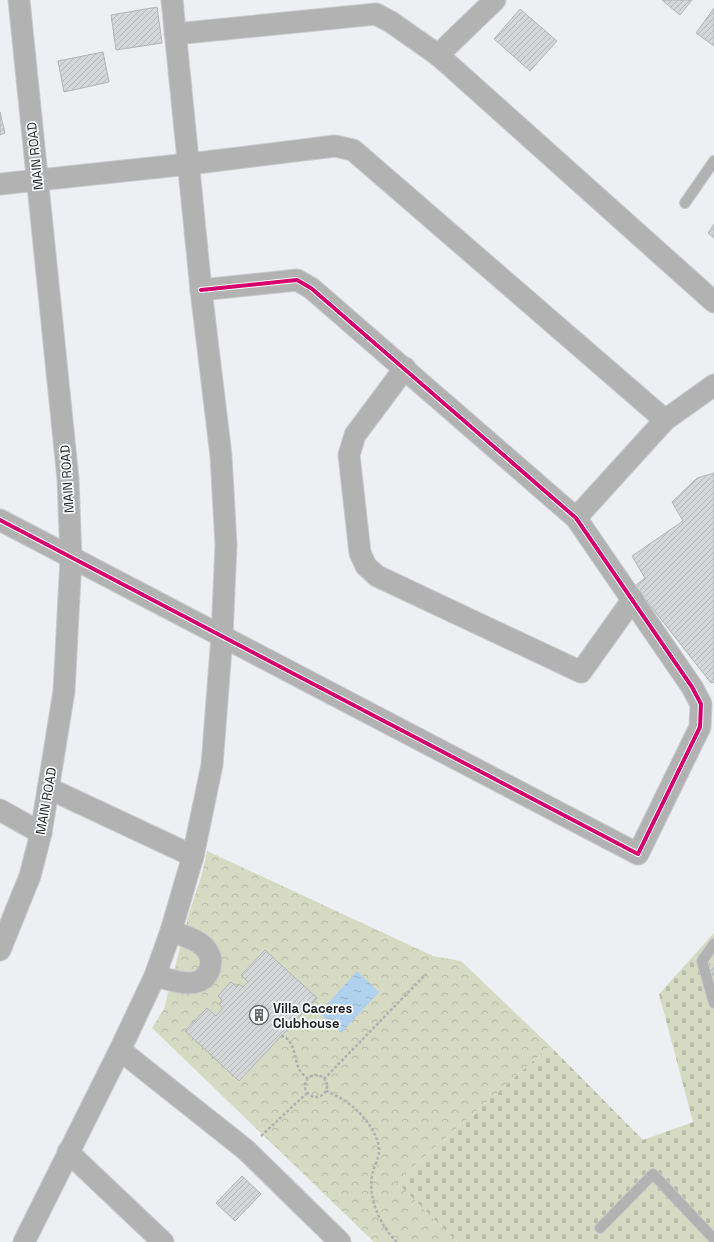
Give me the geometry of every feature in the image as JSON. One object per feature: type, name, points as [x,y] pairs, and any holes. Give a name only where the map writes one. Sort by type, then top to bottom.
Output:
[{"type":"street","name":"MAIN ROAD","points":[[0,950],[30,876],[41,833],[64,691],[71,558],[68,479],[19,0]]},
{"type":"street","points":[[24,1242],[120,1050],[155,976],[171,931],[193,856],[212,765],[222,636],[226,545],[222,456],[201,290],[172,0]]},
{"type":"street","points":[[438,55],[495,0]]},
{"type":"street","points":[[175,34],[376,14],[391,22],[438,55],[714,302]]},
{"type":"street","points":[[0,184],[189,164],[335,146],[353,150],[665,420]]},
{"type":"street","points":[[0,520],[638,854],[700,727],[701,704],[692,687],[633,599],[576,518],[311,288],[297,280],[201,290]]},
{"type":"street","points":[[405,368],[355,435],[349,455],[360,553],[366,566],[378,576],[581,672],[633,599]]},
{"type":"street","points":[[576,518],[665,420],[714,385]]},
{"type":"street","points":[[48,788],[193,856]]},
{"type":"street","points":[[0,810],[41,833]]},
{"type":"street","points":[[155,976],[187,984],[193,984],[205,977],[208,972],[210,958],[208,952],[203,946],[171,931]]},
{"type":"street","points":[[120,1050],[246,1150],[340,1242]]},
{"type":"street","points":[[68,1152],[162,1242]]},
{"type":"lane","points":[[685,203],[714,161]]},
{"type":"lane","points":[[714,944],[702,961],[714,1003]]},
{"type":"lane","points":[[600,1228],[653,1174],[714,1239]]},
{"type":"path","points":[[324,1078],[426,974]]},
{"type":"path","points":[[281,1036],[287,1038],[293,1047],[299,1069],[308,1079]]},
{"type":"path","points":[[318,1075],[324,1078],[327,1085],[324,1094],[314,1097],[307,1093],[305,1084],[311,1076],[318,1075]]},
{"type":"path","points":[[326,1091],[349,1103],[368,1124],[378,1141],[378,1157],[371,1183],[373,1199],[384,1226],[397,1242]]},
{"type":"path","points":[[246,1150],[307,1093]]},
{"type":"green space","points":[[207,851],[433,956],[461,961],[550,1046],[396,1182],[457,1242],[374,1242],[152,1028],[164,1009],[190,910],[202,874]]},
{"type":"green space","points":[[714,933],[714,1242],[457,1242],[396,1182],[550,1046],[643,1140],[693,1122],[659,994]]},
{"type":"water","points":[[357,971],[379,992],[341,1033],[319,1013]]},
{"type":"building","points":[[662,0],[692,0],[680,15]]},
{"type":"building","points":[[157,7],[162,43],[116,50],[111,15]]},
{"type":"building","points":[[714,8],[714,46],[696,33]]},
{"type":"building","points":[[520,9],[557,41],[530,71],[494,39]]},
{"type":"building","points":[[103,52],[109,82],[64,92],[58,61]]},
{"type":"building","points":[[0,112],[5,133],[0,135]]},
{"type":"building","points":[[714,224],[714,238],[708,233]]},
{"type":"building","points":[[714,473],[714,682],[711,683],[635,586],[645,578],[632,556],[683,521],[672,502],[697,478]]},
{"type":"building","name":"Villa Caceres Clubhouse","points":[[265,950],[317,998],[239,1081],[185,1031],[207,1008],[216,1016],[223,1008],[219,1004],[222,1000],[218,996],[231,982],[236,987],[239,984],[243,987],[248,982],[241,975]]},
{"type":"building","points":[[714,967],[714,976],[710,972]]},
{"type":"building","points":[[242,1176],[261,1194],[235,1221],[216,1203]]},
{"type":"cycle path","points":[[0,520],[638,854],[700,727],[701,704],[692,687],[576,518],[311,288],[297,280],[201,290]]},
{"type":"place","name":"Villa Caceres Clubhouse","points":[[259,1015]]}]
